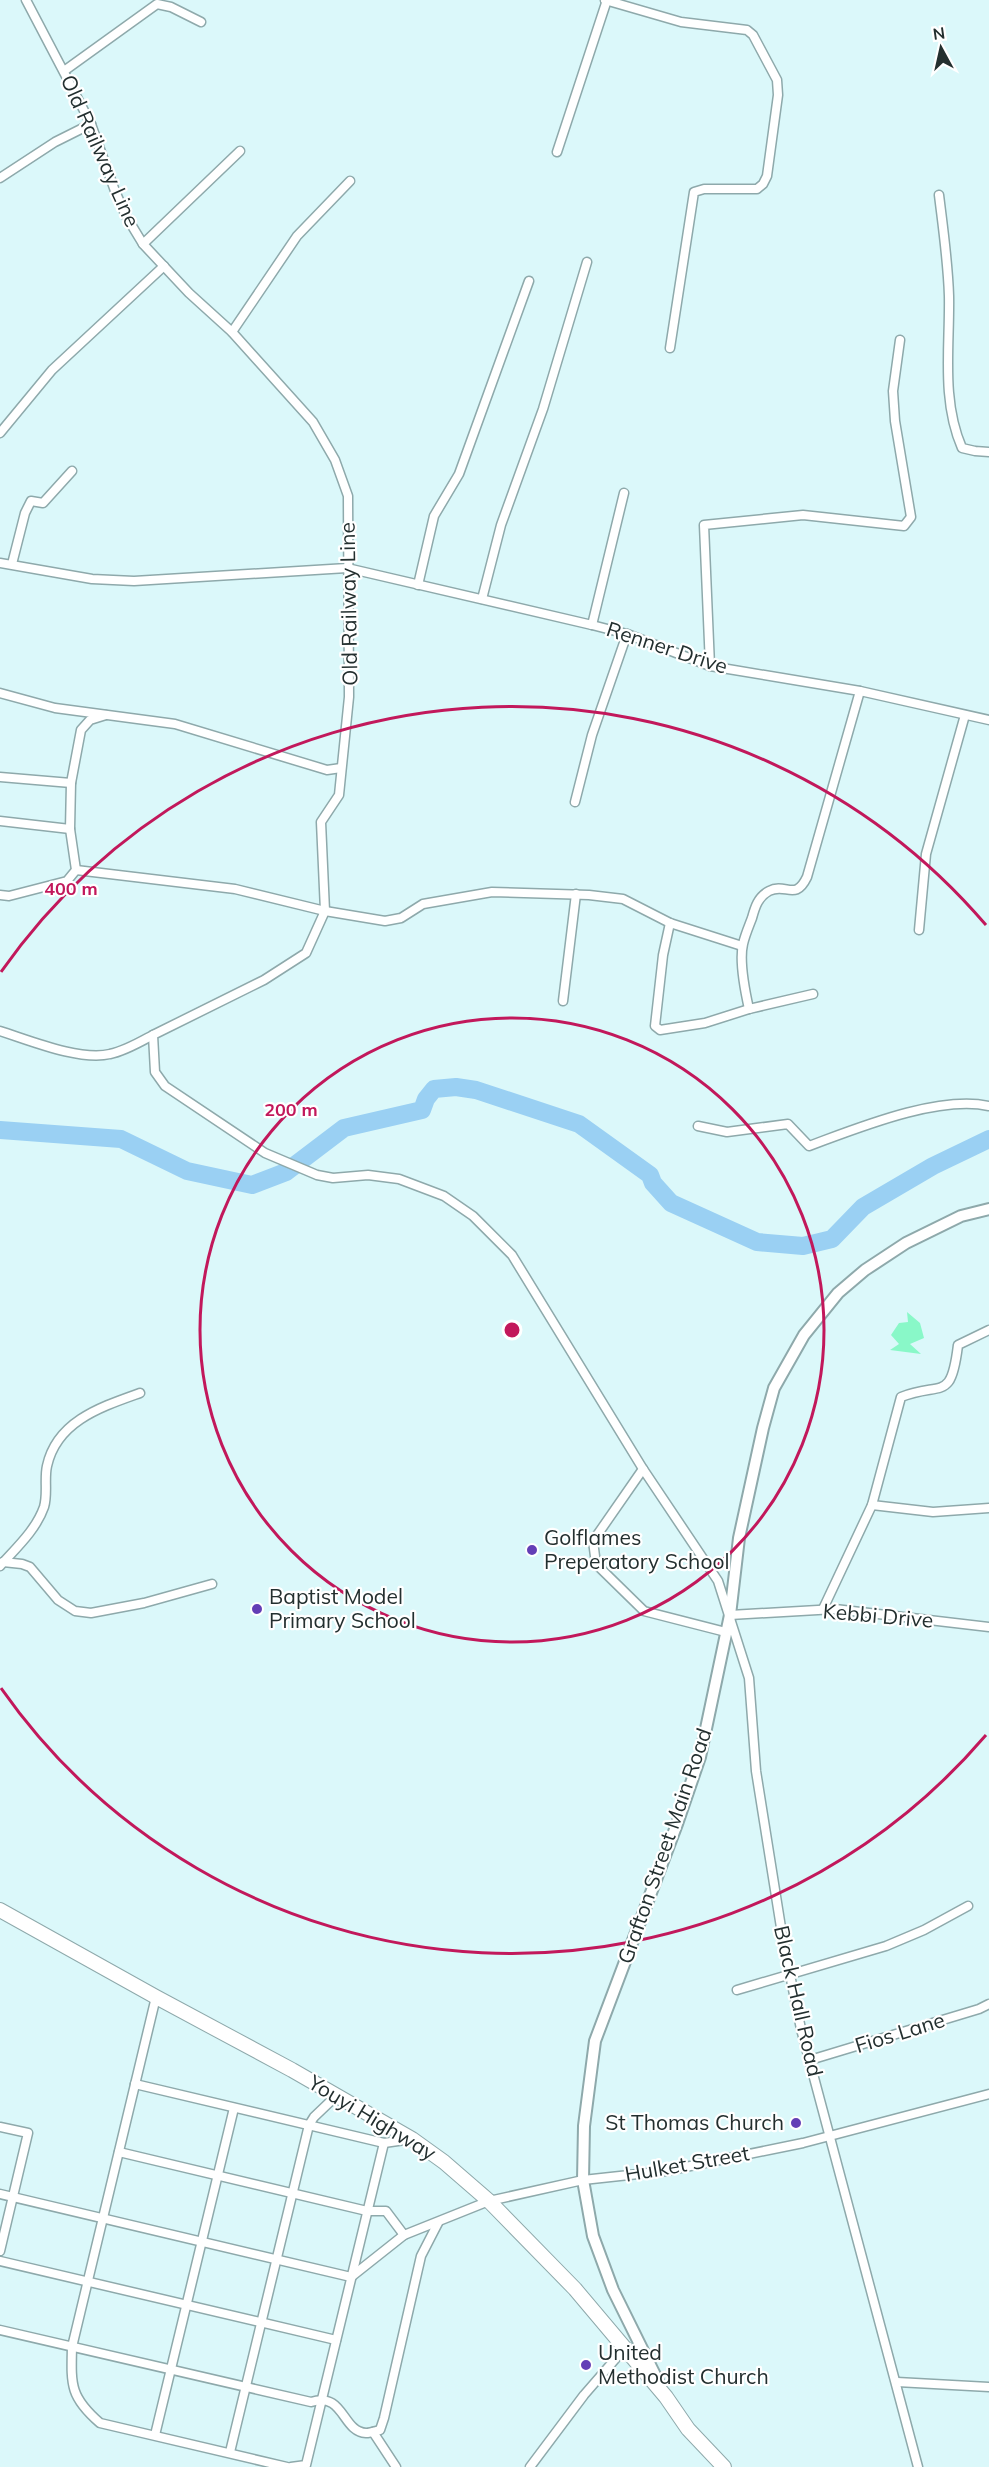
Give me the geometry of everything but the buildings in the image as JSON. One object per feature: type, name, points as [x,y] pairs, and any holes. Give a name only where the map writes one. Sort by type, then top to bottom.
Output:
[{"type":"main road","name":"Youyi Highway","points":[[0,1910],[292,2070],[412,2139],[444,2162],[489,2201],[574,2289],[666,2397],[688,2428],[724,2467]]},
{"type":"street","name":"Old Railway Line","points":[[0,1030],[47,1046],[108,1055],[264,980],[306,953],[325,911],[321,822],[339,795],[350,697],[348,496],[335,460],[313,422],[232,332],[189,293],[143,244],[126,216],[115,191],[91,124],[26,0]]},
{"type":"street","points":[[557,152],[607,0],[681,22],[747,30],[753,35],[777,80],[778,95],[767,176],[757,189],[704,189],[694,192],[670,348]]},
{"type":"street","points":[[64,71],[157,4],[171,7],[201,22]]},
{"type":"street","points":[[0,178],[55,142],[91,124]]},
{"type":"street","points":[[143,244],[240,151]]},
{"type":"street","points":[[232,332],[297,236],[350,182]]},
{"type":"street","points":[[939,195],[949,296],[947,380],[957,433],[962,448],[975,452],[989,452]]},
{"type":"street","points":[[482,599],[501,525],[543,409],[587,262]]},
{"type":"street","points":[[0,433],[52,370],[164,266]]},
{"type":"street","points":[[418,585],[434,516],[459,474],[529,281]]},
{"type":"street","points":[[710,666],[704,525],[803,514],[904,526],[911,517],[895,421],[893,391],[900,340]]},
{"type":"street","points":[[12,564],[25,513],[31,501],[43,503],[72,471]]},
{"type":"street","points":[[591,625],[624,493]]},
{"type":"street","name":"Renner Drive","points":[[0,563],[92,579],[134,581],[347,568],[627,634],[710,666],[860,691],[989,720]]},
{"type":"street","points":[[575,802],[592,735],[627,634]]},
{"type":"street","points":[[749,1009],[745,990],[742,946],[757,903],[762,895],[771,890],[795,891],[802,887],[807,877],[860,691]]},
{"type":"street","points":[[0,693],[55,708],[175,724],[327,770],[341,768]]},
{"type":"street","points":[[76,870],[70,829],[71,783],[81,730],[90,720],[107,714]]},
{"type":"street","points":[[919,930],[926,854],[964,715]]},
{"type":"street","points":[[0,777],[71,783]]},
{"type":"street","points":[[0,820],[70,829]]},
{"type":"street","points":[[76,870],[235,889],[325,911],[385,921],[401,918],[423,904],[492,892],[576,894],[623,899],[670,923],[742,946]]},
{"type":"street","points":[[0,895],[9,896],[67,880],[76,870]]},
{"type":"street","points":[[563,1001],[576,894]]},
{"type":"street","points":[[670,923],[663,955],[655,1026],[657,1029],[705,1023],[749,1009],[813,994]]},
{"type":"street","name":"Black Hall Road","points":[[153,1035],[155,1072],[165,1086],[266,1153],[317,1175],[333,1178],[368,1174],[399,1179],[444,1196],[473,1216],[512,1255],[642,1469],[718,1581],[748,1678],[756,1771],[789,1975],[918,2467]]},
{"type":"street","points":[[698,1126],[728,1132],[788,1124],[809,1146],[862,1126],[950,1103],[989,1106]]},
{"type":"street","name":"Grafton Street Main Road","points":[[666,2397],[600,2259],[593,2236],[583,2180],[584,2126],[595,2041],[677,1824],[700,1756],[730,1615],[739,1538],[774,1388],[804,1335],[838,1293],[865,1270],[906,1243],[962,1216],[989,1209]]},
{"type":"street","points":[[823,1610],[872,1505],[901,1396],[939,1390],[950,1382],[958,1345],[989,1330]]},
{"type":"street","points":[[2,1564],[37,1520],[45,1498],[44,1477],[48,1461],[58,1440],[69,1426],[91,1413],[140,1393]]},
{"type":"street","points":[[642,1469],[593,1541],[596,1564],[644,1611],[726,1632]]},
{"type":"street","points":[[872,1505],[933,1512],[989,1508]]},
{"type":"street","points":[[2,1564],[22,1564],[30,1567],[58,1600],[75,1611],[91,1612],[144,1603],[212,1584]]},
{"type":"street","name":"Kebbi Drive","points":[[730,1615],[835,1609],[989,1627]]},
{"type":"street","points":[[737,1990],[886,1946],[924,1930],[968,1906]]},
{"type":"street","points":[[156,1997],[72,2347],[71,2380],[82,2407],[100,2423],[289,2467],[306,2465],[384,2143]]},
{"type":"street","name":"Fios Lane","points":[[810,2060],[989,2004]]},
{"type":"street","points":[[135,2084],[384,2143],[412,2139]]},
{"type":"street","name":"Hulket Street","points":[[351,2277],[404,2235],[489,2201],[583,2180],[666,2171],[831,2137],[989,2094]]},
{"type":"street","points":[[230,2452],[309,2125],[336,2096]]},
{"type":"street","points":[[155,2435],[234,2108]]},
{"type":"street","points":[[0,2127],[28,2133],[0,2251]]},
{"type":"street","points":[[119,2152],[367,2211],[386,2211],[404,2235]]},
{"type":"street","points":[[0,2194],[351,2277]]},
{"type":"street","points":[[0,2330],[310,2402],[322,2398],[330,2401],[341,2411],[359,2432],[373,2432],[380,2430],[384,2418],[421,2256],[438,2223]]},
{"type":"street","points":[[0,2260],[336,2340]]},
{"type":"street","points":[[530,2467],[584,2395],[624,2349]]},
{"type":"street","points":[[897,2382],[989,2386]]},
{"type":"street","points":[[373,2432],[396,2467]]},
{"type":"green space","points":[[907,1312],[920,1323],[924,1338],[910,1344],[921,1354],[890,1350],[899,1344],[891,1335],[899,1323],[908,1322]]},
{"type":"waterway","points":[[0,1130],[121,1139],[187,1171],[252,1185],[286,1172],[344,1128],[422,1110],[426,1099],[434,1089],[456,1087],[476,1090],[579,1124],[650,1175],[653,1183],[671,1203],[757,1242],[803,1246],[832,1239],[863,1207],[933,1166],[989,1139]]},
{"type":"place","name":"Golflames Preperatory School","points":[[532,1550]]},
{"type":"place","name":"Baptist Model Primary School","points":[[257,1609]]},
{"type":"place","name":"St Thomas Church","points":[[796,2123]]},
{"type":"place","name":"United Methodist Church","points":[[586,2365]]}]
